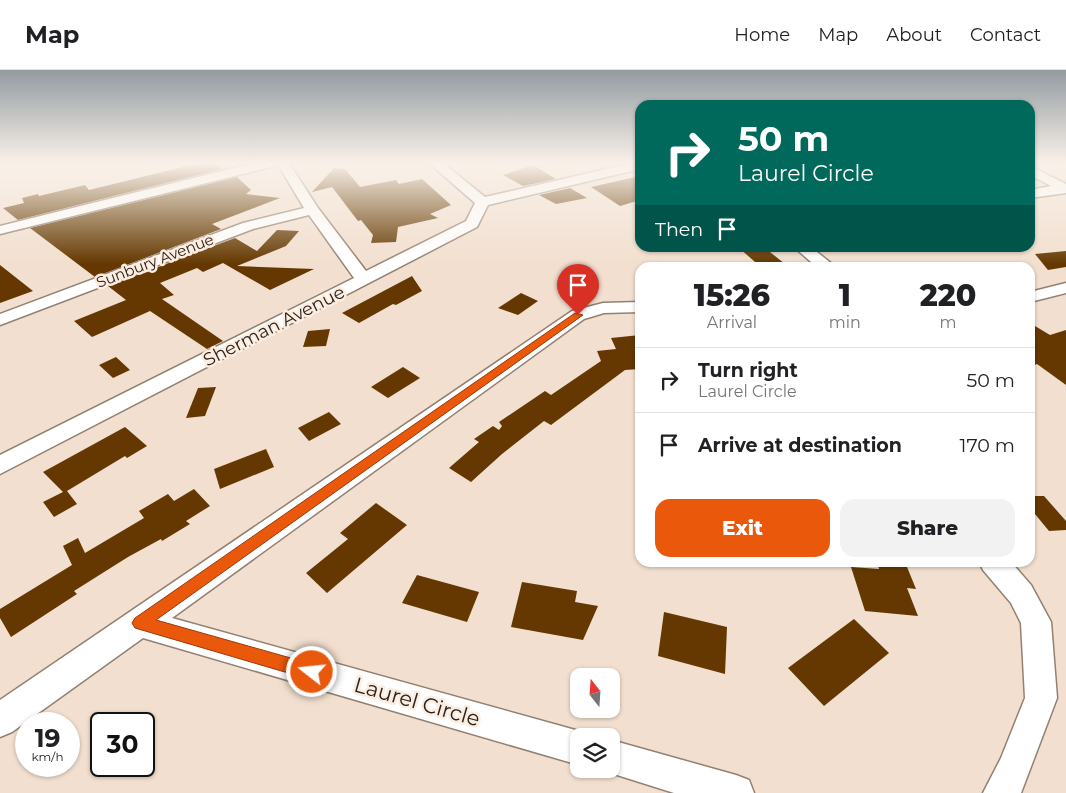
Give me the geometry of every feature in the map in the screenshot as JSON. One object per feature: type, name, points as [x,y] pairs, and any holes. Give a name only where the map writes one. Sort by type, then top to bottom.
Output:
[{"type":"street","points":[[0,230],[131,197]]},
{"type":"street","points":[[304,197],[364,280]]},
{"type":"street","points":[[476,197],[482,202],[505,197]]},
{"type":"street","name":"Sherman Avenue","points":[[0,464],[472,224],[482,202]]},
{"type":"street","name":"Sunbury Avenue","points":[[0,320],[248,226],[312,210]]},
{"type":"street","points":[[808,252],[821,262]]},
{"type":"street","points":[[1035,296],[1066,288]]},
{"type":"street","points":[[0,720],[578,315],[604,308],[635,307]]},
{"type":"street","points":[[997,567],[1021,594],[1036,622],[1041,698],[1014,769],[1001,793]]},
{"type":"street","name":"Laurel Circle","points":[[140,623],[570,745]]},
{"type":"street","points":[[620,760],[736,793]]},
{"type":"building","points":[[111,197],[18,220],[3,208],[24,203],[22,198]]},
{"type":"building","points":[[157,197],[280,198],[212,224],[221,229],[95,277],[30,228]]},
{"type":"building","points":[[339,197],[442,197],[451,205],[430,214],[438,218],[398,227],[396,242],[371,243],[373,235],[361,220],[358,221]]},
{"type":"building","points":[[542,197],[587,198],[556,204]]},
{"type":"building","points":[[606,197],[635,197],[635,202],[620,206]]},
{"type":"building","points":[[277,230],[299,231],[286,246],[237,266],[314,269],[270,290],[223,263],[203,272],[197,268],[160,283],[174,295],[162,299],[223,341],[207,349],[150,311],[92,337],[74,321],[126,300],[108,286],[235,238],[257,251]]},
{"type":"building","points":[[1066,251],[1066,267],[1048,270],[1035,254]]},
{"type":"building","points":[[744,252],[770,252],[782,262],[755,262]]},
{"type":"building","points":[[0,265],[33,291],[0,303]]},
{"type":"building","points":[[412,276],[422,291],[396,305],[393,304],[359,323],[342,313]]},
{"type":"building","points":[[521,293],[538,301],[518,315],[498,308]]},
{"type":"building","points":[[1035,326],[1050,335],[1066,330],[1066,385],[1037,364],[1035,365]]},
{"type":"building","points":[[330,329],[326,346],[303,347],[308,331]]},
{"type":"building","points":[[635,336],[635,369],[625,370],[551,425],[544,421],[502,454],[471,482],[449,468],[479,442],[474,439],[493,426],[499,430],[502,426],[499,422],[545,391],[551,395],[601,361],[597,351],[616,349],[611,338]]},
{"type":"building","points":[[116,357],[130,370],[113,378],[99,365]]},
{"type":"building","points":[[403,367],[420,378],[388,398],[371,387]]},
{"type":"building","points":[[216,387],[205,416],[186,418],[198,388]]},
{"type":"building","points":[[329,412],[341,424],[309,441],[298,428]]},
{"type":"building","points":[[125,427],[147,446],[127,458],[125,456],[67,491],[77,504],[54,517],[43,502],[63,492],[43,472]]},
{"type":"building","points":[[266,449],[274,467],[220,489],[214,469]]},
{"type":"building","points":[[194,489],[210,506],[186,521],[190,524],[162,541],[161,539],[128,557],[74,591],[77,594],[11,637],[0,618],[0,609],[72,565],[63,546],[78,538],[85,553],[144,518],[139,511],[168,494],[174,501]]},
{"type":"building","points":[[1035,496],[1044,496],[1066,521],[1066,530],[1049,531],[1035,514]]},
{"type":"building","points":[[376,503],[407,525],[327,593],[306,573],[348,539],[340,533]]},
{"type":"building","points":[[851,567],[879,569],[878,567],[907,567],[916,589],[907,588],[918,616],[865,611]]},
{"type":"building","points":[[417,575],[479,592],[467,622],[402,603]]},
{"type":"building","points":[[522,582],[577,591],[575,602],[598,606],[583,640],[511,627]]},
{"type":"building","points":[[664,612],[727,627],[725,674],[658,656]]},
{"type":"building","points":[[854,619],[889,653],[824,706],[788,668]]},
{"type":"route","points":[[312,672],[140,623],[578,315]]}]
